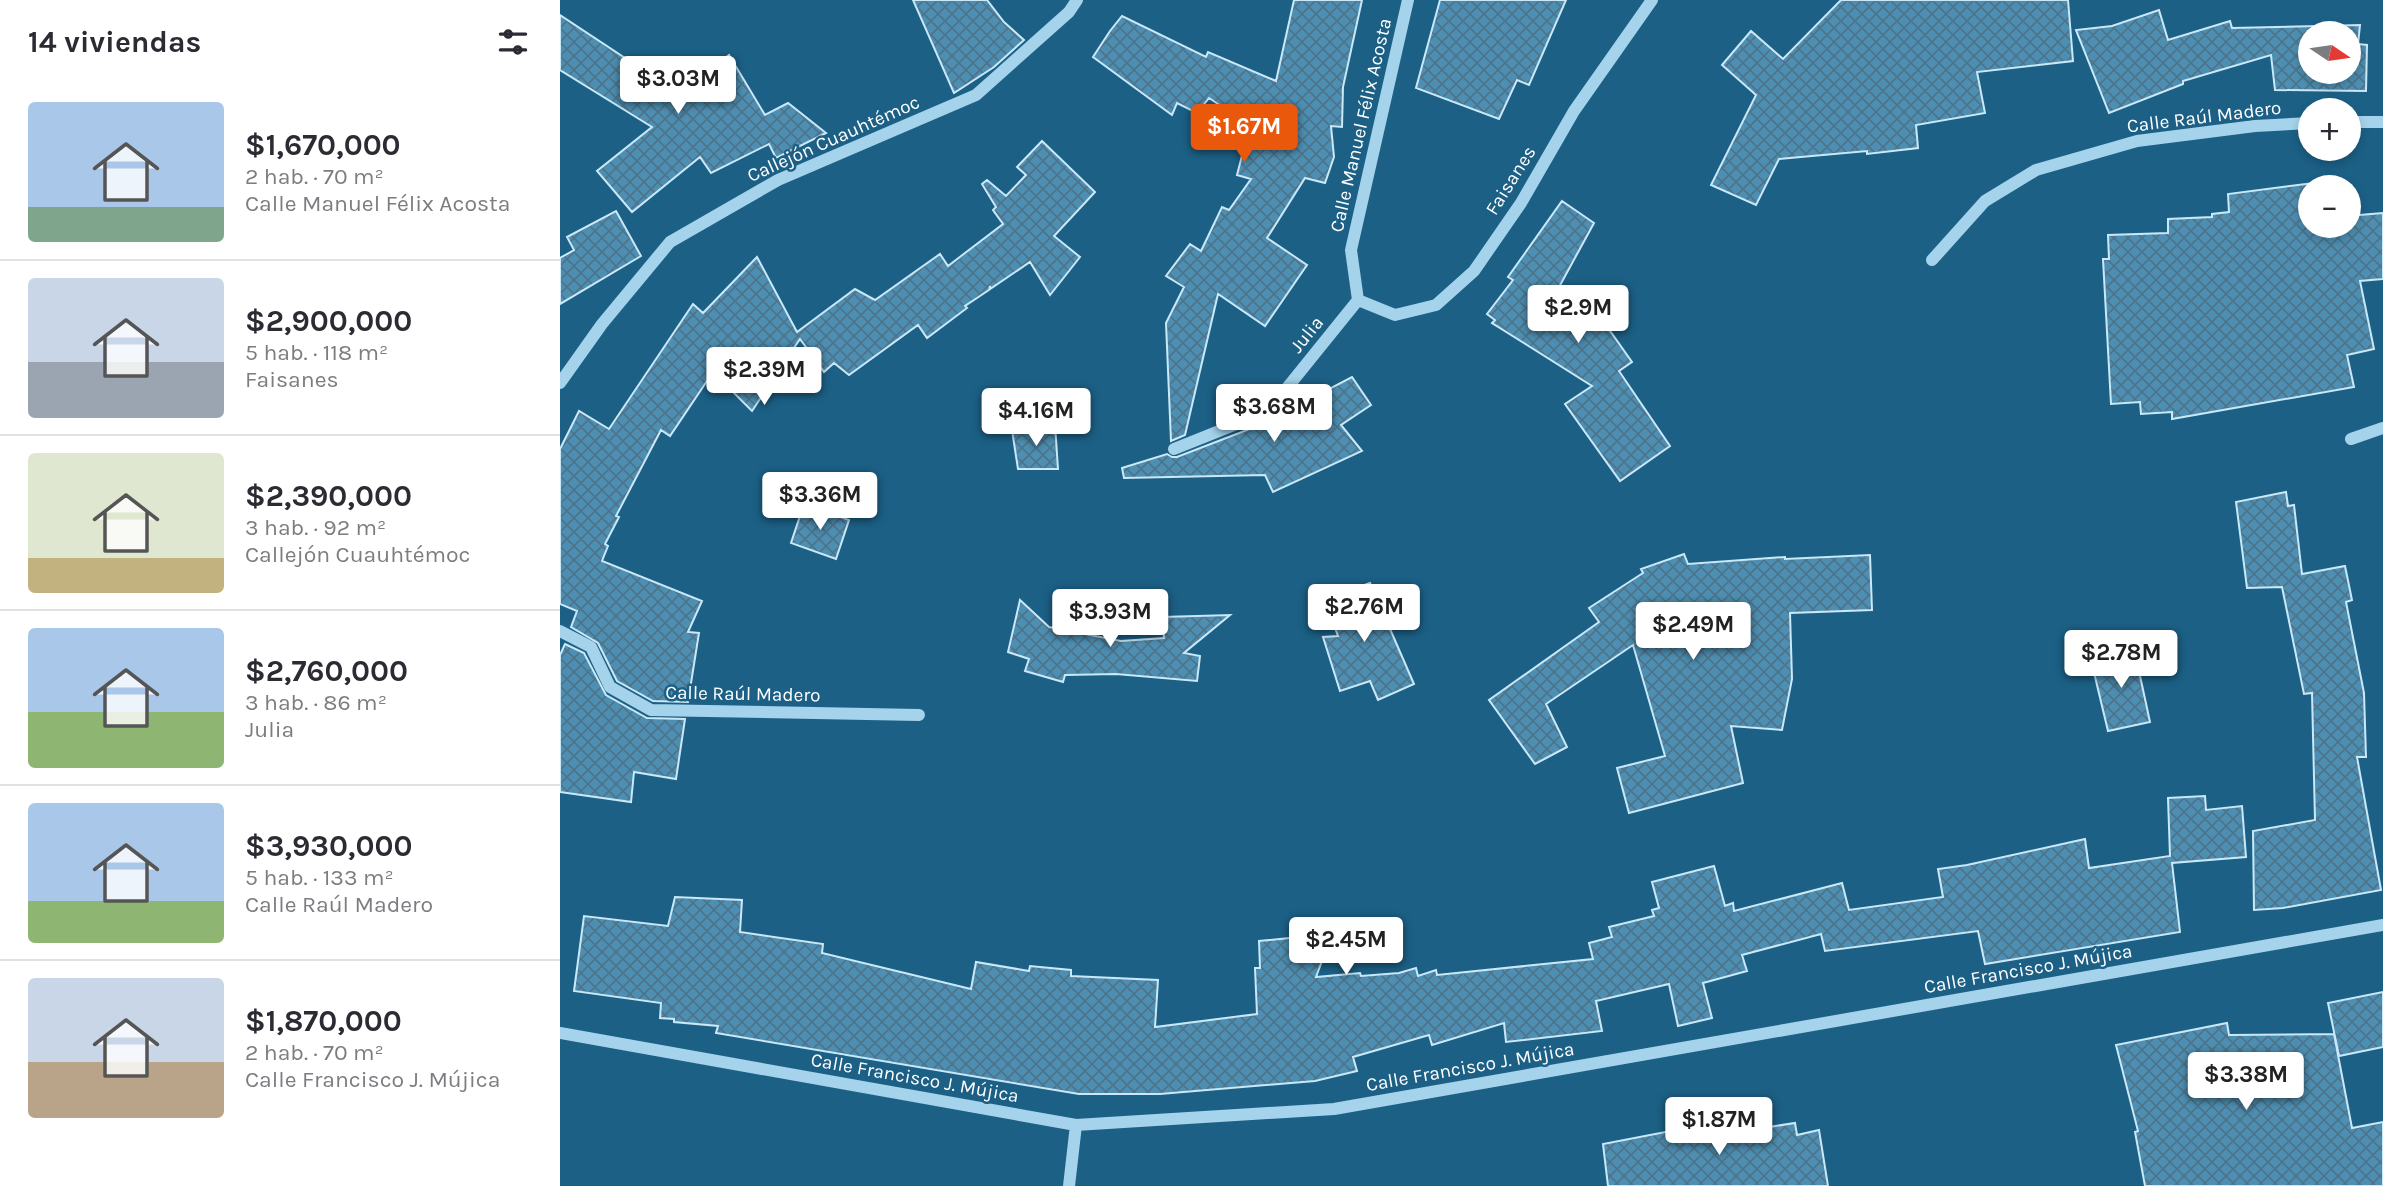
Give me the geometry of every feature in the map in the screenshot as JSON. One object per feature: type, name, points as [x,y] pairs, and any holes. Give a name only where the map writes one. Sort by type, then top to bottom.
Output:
[{"type":"street","name":"Callejón Cuauhtémoc","points":[[560,383],[602,324],[670,242],[778,180],[976,95],[1069,12],[1077,0]]},
{"type":"street","name":"Calle Manuel Félix Acosta","points":[[1358,300],[1351,250],[1409,0]]},
{"type":"street","name":"Faisanes","points":[[1358,300],[1395,315],[1436,305],[1474,271],[1521,203],[1574,111],[1652,0]]},
{"type":"street","points":[[2361,122],[2383,122]]},
{"type":"street","name":"Calle Raúl Madero","points":[[1932,260],[1985,201],[2036,170],[2137,141],[2255,126],[2298,124]]},
{"type":"street","name":"Julia","points":[[1174,449],[1244,421],[1274,404],[1358,300]]},
{"type":"street","points":[[2351,439],[2383,428]]},
{"type":"street","name":"Calle Raúl Madero","points":[[560,631],[591,647],[610,687],[651,710],[919,715]]},
{"type":"street","name":"Calle Francisco J. Mújica","points":[[560,1033],[1076,1125],[1334,1109],[2383,925]]},
{"type":"street","points":[[1069,1186],[1076,1125]]},
{"type":"building","points":[[913,0],[987,0],[1004,22],[1024,40],[994,67],[954,93]]},
{"type":"building","points":[[1294,0],[1362,0],[1343,87],[1342,127],[1331,126],[1334,157],[1325,183],[1305,178],[1267,238],[1307,265],[1265,326],[1218,294],[1185,435],[1171,441],[1166,323],[1184,287],[1166,276],[1190,244],[1201,251],[1222,207],[1229,210],[1251,179],[1237,175],[1247,136],[1217,122],[1224,108],[1209,98],[1197,113],[1177,103],[1172,115],[1093,57],[1122,16],[1206,57],[1208,52],[1276,81]]},
{"type":"building","points":[[1440,0],[1566,0],[1529,85],[1517,80],[1499,119],[1416,88]]},
{"type":"building","points":[[1841,0],[2068,0],[2073,61],[1977,72],[1985,113],[1916,125],[1918,148],[1779,159],[1756,205],[1711,185],[1756,95],[1722,65],[1751,31],[1783,59]]},
{"type":"building","points":[[2159,10],[2168,40],[2230,21],[2232,28],[2298,26],[2298,84],[2361,84],[2361,44],[2367,45],[2366,91],[2275,90],[2271,55],[2183,81],[2183,84],[2109,113],[2076,30],[2112,26]]},
{"type":"building","points":[[560,15],[663,83],[688,60],[702,76],[729,55],[765,115],[788,103],[826,133],[776,158],[769,144],[711,173],[700,157],[632,212],[597,171],[652,127],[560,70]]},
{"type":"building","points":[[1042,141],[1095,192],[1054,236],[1080,257],[1050,295],[1030,262],[990,289],[990,286],[989,290],[927,338],[918,325],[849,375],[834,363],[824,372],[800,339],[752,411],[713,372],[670,436],[661,430],[616,516],[619,517],[605,544],[608,546],[602,561],[702,601],[688,632],[699,633],[688,702],[653,701],[617,681],[598,643],[571,627],[577,611],[560,604],[560,449],[579,411],[609,429],[693,304],[703,313],[757,257],[797,332],[855,289],[875,300],[940,254],[948,266],[1003,224],[993,210],[996,207],[982,184],[987,180],[1006,196],[1026,175],[1017,167]]},
{"type":"building","points":[[2298,185],[2298,238],[2361,238],[2361,215],[2383,213],[2383,279],[2360,281],[2374,349],[2347,355],[2354,387],[2172,419],[2172,412],[2141,414],[2140,402],[2111,404],[2103,259],[2109,259],[2108,235],[2168,233],[2168,219],[2212,217],[2212,214],[2229,212],[2228,194]]},
{"type":"building","points":[[1562,201],[1594,223],[1558,289],[1603,321],[1632,362],[1619,371],[1670,446],[1620,481],[1565,404],[1592,386],[1492,323],[1495,320],[1487,314],[1513,280],[1508,277]]},
{"type":"building","points":[[616,211],[641,256],[560,304],[560,258],[574,250],[567,237]]},
{"type":"building","points":[[1352,377],[1371,405],[1341,425],[1362,451],[1273,492],[1265,475],[1124,478],[1122,468],[1167,454],[1177,457],[1260,425]]},
{"type":"building","points":[[1055,424],[1058,469],[1018,469],[1012,430]]},
{"type":"building","points":[[2286,492],[2288,506],[2294,505],[2302,574],[2345,566],[2352,600],[2346,602],[2364,693],[2366,757],[2357,757],[2381,890],[2283,908],[2254,910],[2253,831],[2315,820],[2312,693],[2304,694],[2282,587],[2247,588],[2236,502]]},
{"type":"building","points":[[804,504],[849,520],[836,559],[791,543]]},
{"type":"building","points":[[1684,554],[1688,564],[1785,557],[1870,555],[1872,610],[1790,613],[1792,679],[1782,730],[1731,726],[1743,783],[1629,813],[1617,768],[1665,756],[1633,645],[1546,704],[1567,747],[1535,764],[1489,700],[1599,622],[1589,608],[1643,573],[1641,569]]},
{"type":"building","points":[[1370,583],[1414,684],[1378,700],[1370,681],[1340,691],[1323,637],[1338,636],[1324,599]]},
{"type":"building","points":[[1020,600],[1049,627],[1121,641],[1164,638],[1162,617],[1230,615],[1184,653],[1200,656],[1197,681],[1116,674],[1065,675],[1063,682],[1025,671],[1029,659],[1008,652]]},
{"type":"building","points":[[565,644],[584,653],[606,695],[647,718],[685,719],[676,779],[634,772],[631,802],[560,792],[560,655]]},
{"type":"building","points":[[2134,648],[2150,722],[2108,731],[2091,660]]},
{"type":"building","points":[[2205,796],[2206,810],[2242,806],[2246,857],[2172,863],[2180,932],[1985,964],[1978,931],[1825,951],[1821,934],[1742,955],[1747,971],[1703,983],[1712,1018],[1678,1026],[1669,984],[1596,1001],[1602,1031],[1506,1042],[1504,1023],[1432,1045],[1429,1035],[1353,1057],[1357,1071],[1315,1081],[1160,1094],[1079,1094],[716,1033],[718,1026],[660,1018],[661,1003],[574,991],[584,916],[668,926],[675,897],[742,900],[740,932],[823,944],[822,953],[971,989],[976,962],[1029,971],[1030,966],[1071,970],[1071,976],[1158,980],[1155,1027],[1257,1014],[1255,968],[1260,968],[1259,941],[1309,936],[1310,962],[1322,961],[1316,977],[1399,973],[1416,968],[1418,976],[1436,970],[1437,975],[1593,959],[1589,943],[1612,937],[1609,927],[1654,916],[1652,910],[1659,908],[1652,882],[1714,866],[1725,906],[1733,903],[1734,911],[1842,883],[1849,910],[1943,897],[1938,869],[2085,839],[2089,868],[2170,856],[2168,798]]},
{"type":"building","points":[[2383,992],[2383,1047],[2339,1056],[2328,1003]]},
{"type":"building","points":[[2227,1023],[2229,1035],[2334,1034],[2352,1128],[2383,1122],[2383,1186],[2145,1186],[2135,1132],[2138,1131],[2116,1045]]},
{"type":"building","points":[[1768,1117],[1769,1127],[1795,1123],[1797,1135],[1819,1130],[1828,1186],[1608,1186],[1603,1144],[1728,1120],[1728,1123]]}]
